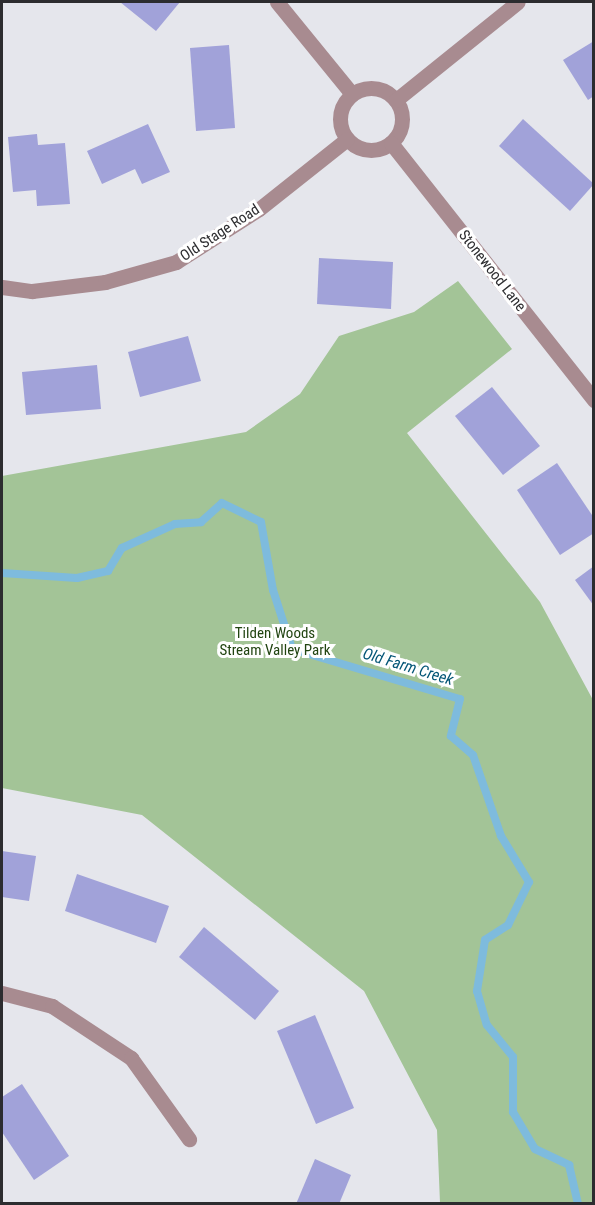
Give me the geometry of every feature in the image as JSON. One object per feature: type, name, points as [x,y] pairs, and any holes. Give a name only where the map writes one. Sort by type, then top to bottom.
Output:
[{"type":"street","points":[[278,2],[352,94]]},
{"type":"street","points":[[396,100],[518,2]]},
{"type":"street","points":[[378,88],[396,100],[403,120],[391,143],[364,150],[347,139],[339,118],[352,94],[378,88]]},
{"type":"street","name":"Old Stage Road","points":[[2,287],[32,291],[105,282],[176,262],[259,210],[347,139]]},
{"type":"street","name":"Stonewood Lane","points":[[391,143],[594,400]]},
{"type":"street","points":[[2,993],[52,1006],[131,1058],[189,1139]]},
{"type":"green space","name":"Tilden Woods Stream Valley Park","points":[[458,281],[512,349],[407,433],[540,602],[593,700],[593,1203],[440,1203],[437,1130],[364,991],[142,815],[2,788],[2,476],[246,432],[300,394],[339,336],[414,312]]},
{"type":"building","points":[[120,2],[180,2],[156,31]]},
{"type":"building","points":[[594,41],[594,96],[588,100],[563,60]]},
{"type":"building","points":[[229,45],[235,128],[196,131],[190,48]]},
{"type":"building","points":[[523,119],[594,184],[570,211],[499,146]]},
{"type":"building","points":[[148,124],[170,172],[142,184],[135,169],[102,184],[87,151]]},
{"type":"building","points":[[37,134],[38,145],[65,143],[70,204],[37,206],[36,190],[13,192],[8,137]]},
{"type":"building","points":[[319,258],[393,262],[391,309],[317,304]]},
{"type":"building","points":[[188,336],[201,381],[140,397],[128,352]]},
{"type":"building","points":[[97,365],[101,409],[26,415],[22,372]]},
{"type":"building","points":[[492,387],[540,446],[503,475],[455,416]]},
{"type":"building","points":[[557,463],[594,518],[594,533],[560,555],[517,490]]},
{"type":"building","points":[[594,566],[594,606],[575,580]]},
{"type":"building","points":[[2,851],[36,856],[29,901],[2,897]]},
{"type":"building","points":[[77,874],[169,906],[156,943],[65,911]]},
{"type":"building","points":[[204,927],[279,991],[255,1020],[179,957]]},
{"type":"building","points":[[315,1015],[354,1108],[316,1124],[277,1031]]},
{"type":"building","points":[[22,1084],[69,1156],[34,1180],[2,1132],[2,1097]]},
{"type":"building","points":[[315,1159],[351,1175],[339,1204],[296,1204]]},
{"type":"waterway","name":"Old Farm Creek","points":[[2,573],[77,578],[108,571],[122,548],[175,524],[201,522],[222,503],[261,522],[273,590],[292,649],[460,699],[451,736],[473,755],[501,836],[529,882],[508,925],[485,940],[477,991],[487,1025],[513,1057],[513,1112],[535,1149],[569,1165],[578,1204]]}]
